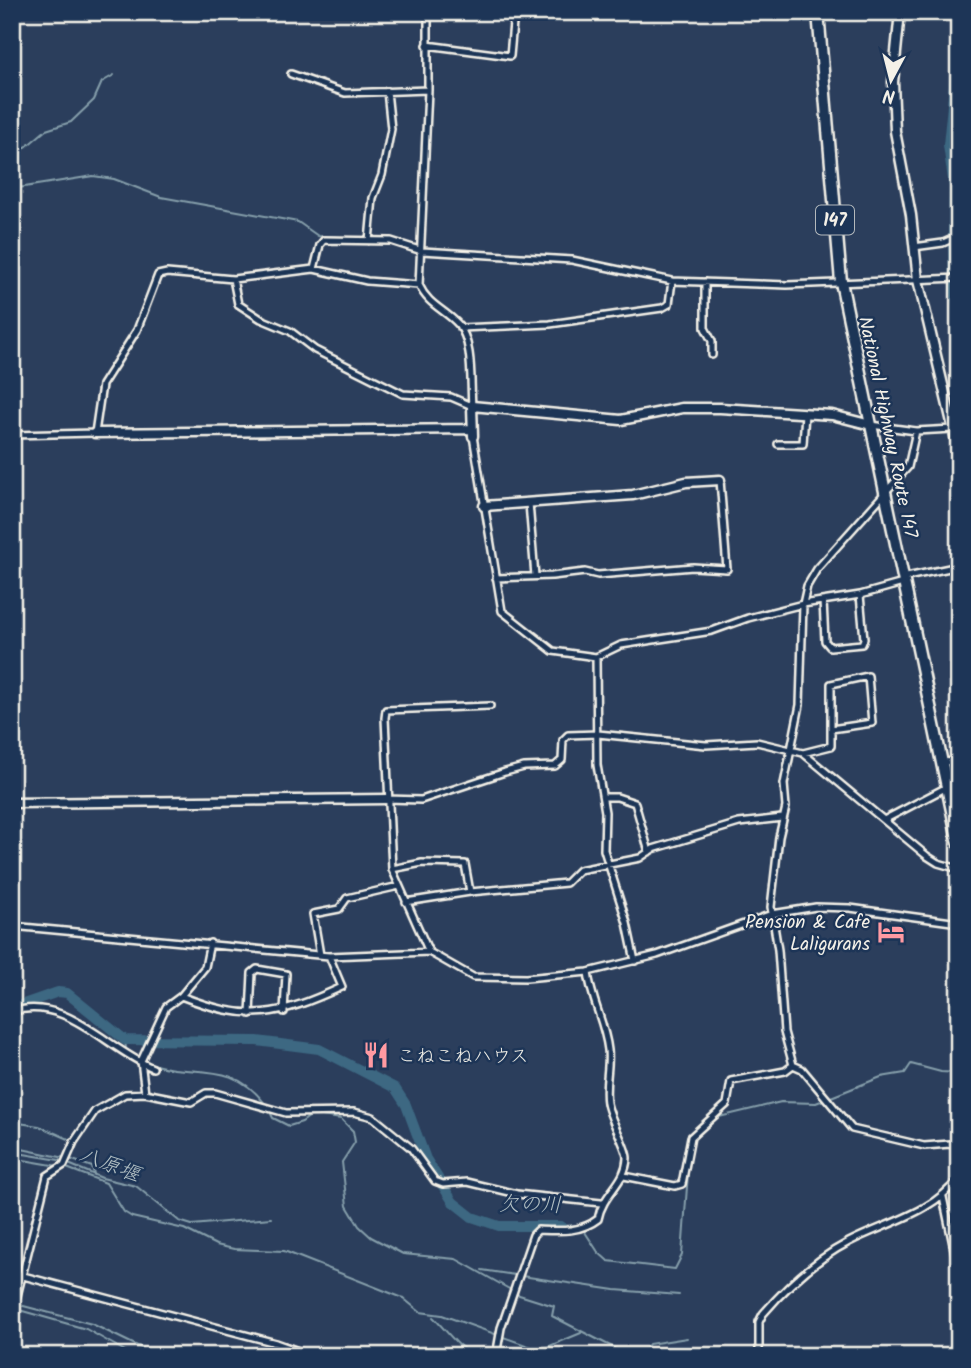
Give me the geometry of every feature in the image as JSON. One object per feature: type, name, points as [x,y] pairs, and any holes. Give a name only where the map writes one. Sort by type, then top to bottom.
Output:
[{"type":"highway","name":"National Highway Route 147","points":[[818,12],[841,282],[942,762],[951,790],[959,844]]},
{"type":"street","points":[[428,12],[428,90],[419,285],[428,302],[460,328],[466,339],[472,433],[502,611],[510,620],[553,650],[596,657],[621,645],[712,631],[748,618],[803,604],[859,595],[959,566]]},
{"type":"street","points":[[427,45],[510,56],[514,12]]},
{"type":"street","points":[[900,12],[894,82],[895,131],[918,280],[956,428],[959,452]]},
{"type":"street","points":[[291,74],[345,93],[428,90]]},
{"type":"street","points":[[369,240],[373,198],[382,175],[391,129],[387,91]]},
{"type":"street","points":[[914,247],[943,243],[959,236]]},
{"type":"street","points":[[314,269],[320,245],[324,240],[369,240],[391,241],[422,251],[572,260],[671,281],[787,285],[959,278]]},
{"type":"street","points":[[95,433],[102,385],[137,330],[158,275],[167,273],[233,279],[314,269],[367,281],[419,285]]},
{"type":"street","points":[[233,279],[238,304],[261,319],[290,331],[315,350],[403,394],[451,397],[472,406],[621,420],[682,408],[832,415],[916,432],[956,428]]},
{"type":"street","points":[[460,328],[550,324],[662,308],[669,304],[671,281]]},
{"type":"street","points":[[705,282],[705,328],[712,341],[712,355]]},
{"type":"street","points":[[778,444],[803,444],[805,413]]},
{"type":"street","points":[[793,1065],[784,1032],[772,914],[772,887],[786,807],[785,784],[800,705],[803,604],[807,586],[817,569],[908,467],[916,432]]},
{"type":"street","points":[[12,435],[472,433]]},
{"type":"street","points":[[484,506],[633,495],[687,482],[720,480],[727,569],[693,567],[496,578]]},
{"type":"street","points":[[529,503],[535,576]]},
{"type":"street","points":[[823,601],[825,641],[830,647],[862,644],[864,639],[859,595]]},
{"type":"street","points":[[596,657],[597,765],[603,797],[607,862],[627,923],[635,961]]},
{"type":"street","points":[[12,803],[421,800],[524,767],[555,766],[562,760],[565,736],[598,734],[706,745],[757,742],[803,753],[831,746],[831,729],[831,684],[868,676],[872,723],[831,729]]},
{"type":"street","points":[[429,952],[392,869],[387,799],[386,710],[490,706]]},
{"type":"street","points":[[803,753],[938,863],[959,869]]},
{"type":"street","points":[[942,762],[959,761]]},
{"type":"street","points":[[884,820],[951,790]]},
{"type":"street","points":[[603,797],[617,796],[635,803],[649,852]]},
{"type":"street","points":[[406,902],[470,892],[566,883],[579,870],[607,862],[640,858],[649,852],[739,823],[782,818]]},
{"type":"street","points":[[392,869],[422,863],[466,864],[470,892]]},
{"type":"street","points":[[320,956],[313,914],[339,909],[347,898],[399,886]]},
{"type":"street","points":[[12,926],[210,943],[320,956],[429,952],[473,977],[493,979],[588,972],[635,961],[772,914],[835,907],[959,923]]},
{"type":"street","points":[[145,1093],[142,1060],[166,1007],[181,996],[205,967],[210,943]]},
{"type":"street","points":[[181,996],[230,1012],[284,1012],[342,987],[329,956]]},
{"type":"street","points":[[250,1014],[252,973],[257,969],[286,974],[284,1012]]},
{"type":"street","points":[[496,1356],[519,1274],[538,1230],[583,1228],[598,1219],[601,1203],[624,1175],[625,1147],[613,1127],[606,1100],[608,1047],[592,1002],[588,972]]},
{"type":"street","points":[[12,1012],[27,1007],[85,1025],[153,1068]]},
{"type":"street","points":[[793,1065],[802,1069],[847,1125],[864,1133],[924,1146],[950,1144],[959,1149]]},
{"type":"street","points":[[624,1175],[676,1186],[682,1184],[687,1144],[697,1129],[727,1104],[731,1081],[785,1071],[793,1065]]},
{"type":"street","points":[[17,1296],[47,1176],[62,1167],[87,1122],[100,1107],[128,1092],[191,1102],[206,1093],[215,1093],[286,1113],[354,1112],[373,1116],[411,1148],[436,1181],[447,1184],[467,1182],[517,1194],[601,1203]]},
{"type":"street","points":[[759,1356],[760,1322],[763,1314],[814,1264],[851,1241],[921,1210],[943,1196],[959,1178]]},
{"type":"street","points":[[943,1196],[959,1273]]},
{"type":"street","points":[[12,1273],[276,1343],[312,1356]]},
{"type":"waterway","points":[[951,236],[952,187],[946,145],[959,14]]},
{"type":"waterway","points":[[15,187],[14,157],[46,130],[71,122],[94,100],[102,82],[114,75]]},
{"type":"waterway","points":[[12,189],[93,176],[114,179],[161,197],[298,222],[318,236],[363,238]]},
{"type":"waterway","points":[[372,238],[387,238]]},
{"type":"waterway","points":[[951,242],[952,276]]},
{"type":"waterway","points":[[952,281],[958,326]]},
{"type":"waterway","name":"欠の川","points":[[12,1008],[58,992],[67,993],[125,1040],[257,1041],[319,1049],[395,1088],[406,1105],[426,1159],[453,1202],[472,1217],[499,1226],[561,1226]]},
{"type":"waterway","points":[[125,1040],[126,1049],[140,1058]]},
{"type":"waterway","points":[[145,1061],[161,1067],[223,1074],[252,1090],[266,1105]]},
{"type":"waterway","name":"欠の川","points":[[715,1118],[781,1102],[816,1103],[881,1077],[905,1073],[911,1064],[941,1072],[959,1073]]},
{"type":"waterway","points":[[269,1110],[273,1118],[289,1126],[310,1116]]},
{"type":"waterway","points":[[315,1115],[341,1119],[353,1131],[355,1142],[342,1162],[347,1206],[359,1226],[371,1237],[403,1254],[456,1259],[511,1290]]},
{"type":"waterway","points":[[12,1122],[39,1126],[71,1140]]},
{"type":"waterway","name":"八原堰","points":[[12,1147],[70,1159],[92,1167],[94,1174]]},
{"type":"waterway","name":"八原堰","points":[[12,1152],[59,1160],[102,1178],[136,1186],[179,1221],[192,1225],[271,1218]]},
{"type":"waterway","points":[[12,1158],[58,1166]]},
{"type":"waterway","name":"欠の川","points":[[583,1229],[598,1252],[608,1261],[675,1269],[682,1255],[689,1159]]},
{"type":"waterway","points":[[64,1167],[106,1183],[124,1212],[132,1217],[184,1229],[216,1245],[234,1249],[284,1251],[403,1298],[420,1312],[442,1315],[534,1348],[545,1348],[581,1333]]},
{"type":"waterway","name":"欠の川","points":[[561,1226],[580,1225]]},
{"type":"waterway","points":[[482,1270],[615,1290],[679,1295]]},
{"type":"waterway","points":[[516,1294],[554,1306],[552,1316],[624,1353],[646,1349],[657,1356]]},
{"type":"waterway","points":[[12,1303],[92,1324],[158,1356]]},
{"type":"waterway","points":[[19,1310],[86,1329],[134,1356]]},
{"type":"waterway","points":[[433,1317],[457,1343],[474,1356]]},
{"type":"waterway","points":[[646,1349],[649,1344],[687,1338]]},
{"type":"place","name":"Pension & Cafe Laligurans","points":[[891,932]]},
{"type":"place","name":"こねこねハウス","points":[[376,1055]]}]
